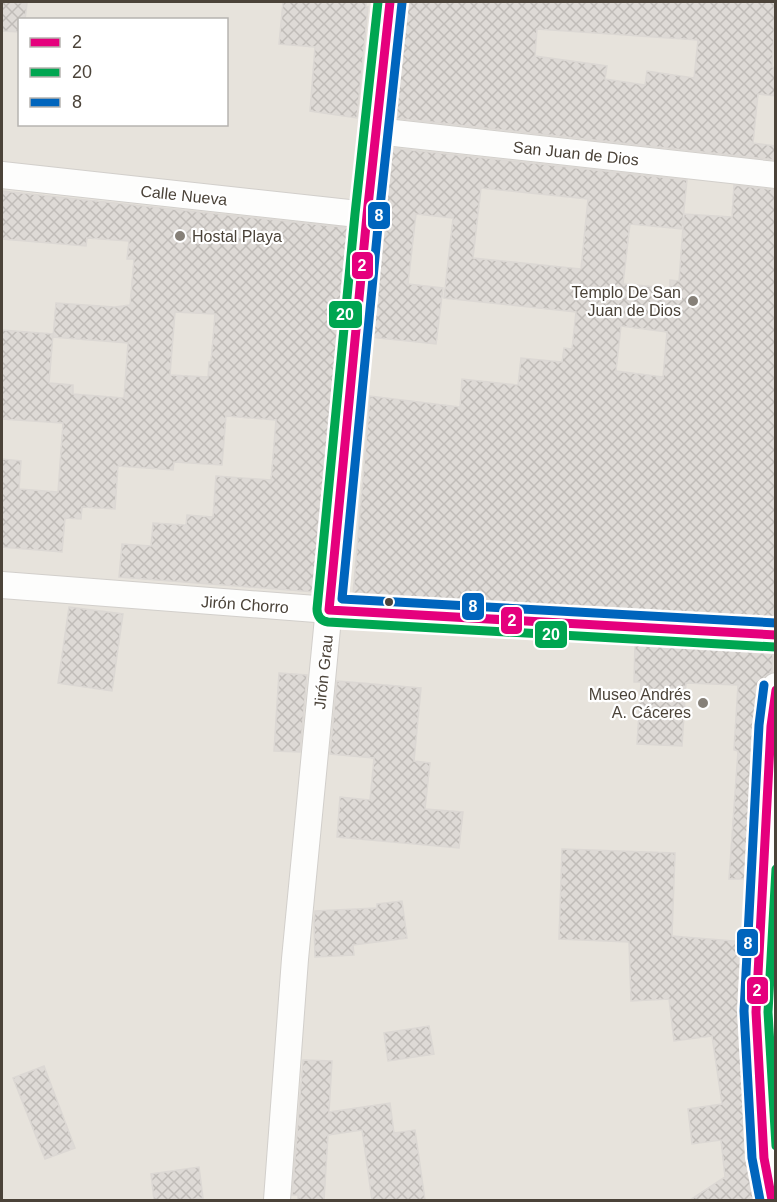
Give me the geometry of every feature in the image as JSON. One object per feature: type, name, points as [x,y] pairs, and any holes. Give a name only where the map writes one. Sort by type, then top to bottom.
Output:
[{"type":"street","name":"Jirón Grau","points":[[277,1200],[295,959],[367,215],[390,2]]},
{"type":"street","name":"San Juan de Dios","points":[[376,131],[776,176]]},
{"type":"street","name":"Calle Nueva","points":[[2,174],[367,215]]},
{"type":"street","name":"Jirón Chorro","points":[[2,585],[329,610],[776,635]]},
{"type":"street","points":[[772,1200],[764,1158],[756,1012],[771,726],[776,686]]},
{"type":"shaded area","points":[[2,2],[775,2],[775,1200],[2,1200]]},
{"type":"building","points":[[2,2],[27,3],[25,18],[18,18],[18,32],[2,31]]},
{"type":"building","points":[[283,2],[366,2],[366,7],[368,7],[357,118],[310,111],[315,47],[279,44]]},
{"type":"building","points":[[405,2],[776,2],[772,67],[776,68],[776,96],[758,94],[753,143],[776,146],[776,160],[395,118]],"holes":[[[537,29],[698,40],[694,78],[647,71],[645,85],[605,79],[607,66],[535,56]]]},
{"type":"building","points":[[392,148],[687,180],[682,229],[630,224],[623,284],[670,288],[670,280],[679,281],[684,214],[732,217],[734,185],[776,190],[776,620],[353,594],[370,396],[460,407],[462,379],[518,385],[521,358],[562,362],[564,348],[572,349],[576,312],[444,298],[453,218],[416,214],[408,284],[443,288],[436,344],[370,337],[381,222],[383,222],[390,150]],"holes":[[[481,188],[588,199],[581,269],[473,258]],[[621,326],[667,332],[663,377],[616,371]]]},
{"type":"building","points":[[2,191],[351,228],[315,592],[119,577],[122,544],[151,546],[153,523],[186,525],[187,515],[213,517],[216,476],[271,480],[276,420],[226,416],[222,465],[174,462],[173,470],[118,466],[115,509],[82,507],[81,519],[65,518],[62,552],[2,547],[2,459],[21,461],[19,489],[58,492],[63,423],[2,419],[2,330],[53,334],[49,383],[73,385],[73,394],[124,398],[128,343],[53,337],[56,303],[115,307],[130,305],[134,259],[127,259],[129,241],[87,238],[86,246],[2,239]],"holes":[[[175,312],[215,314],[208,377],[170,375]]]},
{"type":"building","points":[[69,607],[123,614],[112,691],[58,683]]},
{"type":"building","points":[[635,642],[773,650],[772,672],[764,677],[761,684],[756,724],[748,879],[729,879],[738,751],[734,750],[738,685],[686,683],[682,746],[637,744],[641,682],[634,682]]},
{"type":"building","points":[[279,673],[307,675],[300,752],[274,751]]},
{"type":"building","points":[[337,681],[421,688],[414,761],[430,763],[425,809],[463,812],[459,848],[337,837],[340,797],[370,800],[374,758],[330,754]]},
{"type":"building","points":[[562,849],[675,853],[672,936],[745,942],[741,1013],[749,1159],[757,1200],[690,1200],[725,1177],[721,1140],[692,1144],[688,1109],[722,1104],[712,1036],[674,1041],[669,999],[631,1001],[629,942],[559,939]]},
{"type":"building","points":[[402,901],[407,938],[353,945],[354,955],[315,957],[315,911],[377,908],[377,904]]},
{"type":"building","points":[[776,945],[776,1077],[771,1012]]},
{"type":"building","points":[[429,1026],[434,1054],[388,1061],[384,1033]]},
{"type":"building","points":[[303,1060],[332,1061],[329,1112],[390,1103],[394,1133],[415,1130],[425,1200],[372,1200],[362,1130],[328,1135],[324,1200],[298,1200],[298,1195],[292,1195]]},
{"type":"building","points":[[44,1066],[75,1148],[45,1159],[13,1078]]},
{"type":"building","points":[[199,1167],[203,1198],[154,1200],[151,1174]]},
{"type":"transit line","name":"20","points":[[378,2],[317,609],[319,616],[323,621],[328,622],[775,647]]},
{"type":"transit line","name":"2","points":[[390,2],[329,610],[776,635]]},
{"type":"transit line","name":"8","points":[[402,3],[342,599],[776,623]]},
{"type":"transit line","name":"8","points":[[760,1200],[752,1158],[744,1011],[759,725],[764,685]]},
{"type":"transit line","name":"2","points":[[772,1200],[764,1158],[756,1012],[771,726],[776,690]]},
{"type":"transit line","name":"20","points":[[776,869],[768,1012],[776,1146]]},
{"type":"place","name":"Hostal Playa","points":[[180,236]]},
{"type":"place","name":"Templo De San Juan de Dios","points":[[693,301]]},
{"type":"place","name":"Museo Andrés A. Cáceres","points":[[703,703]]}]
